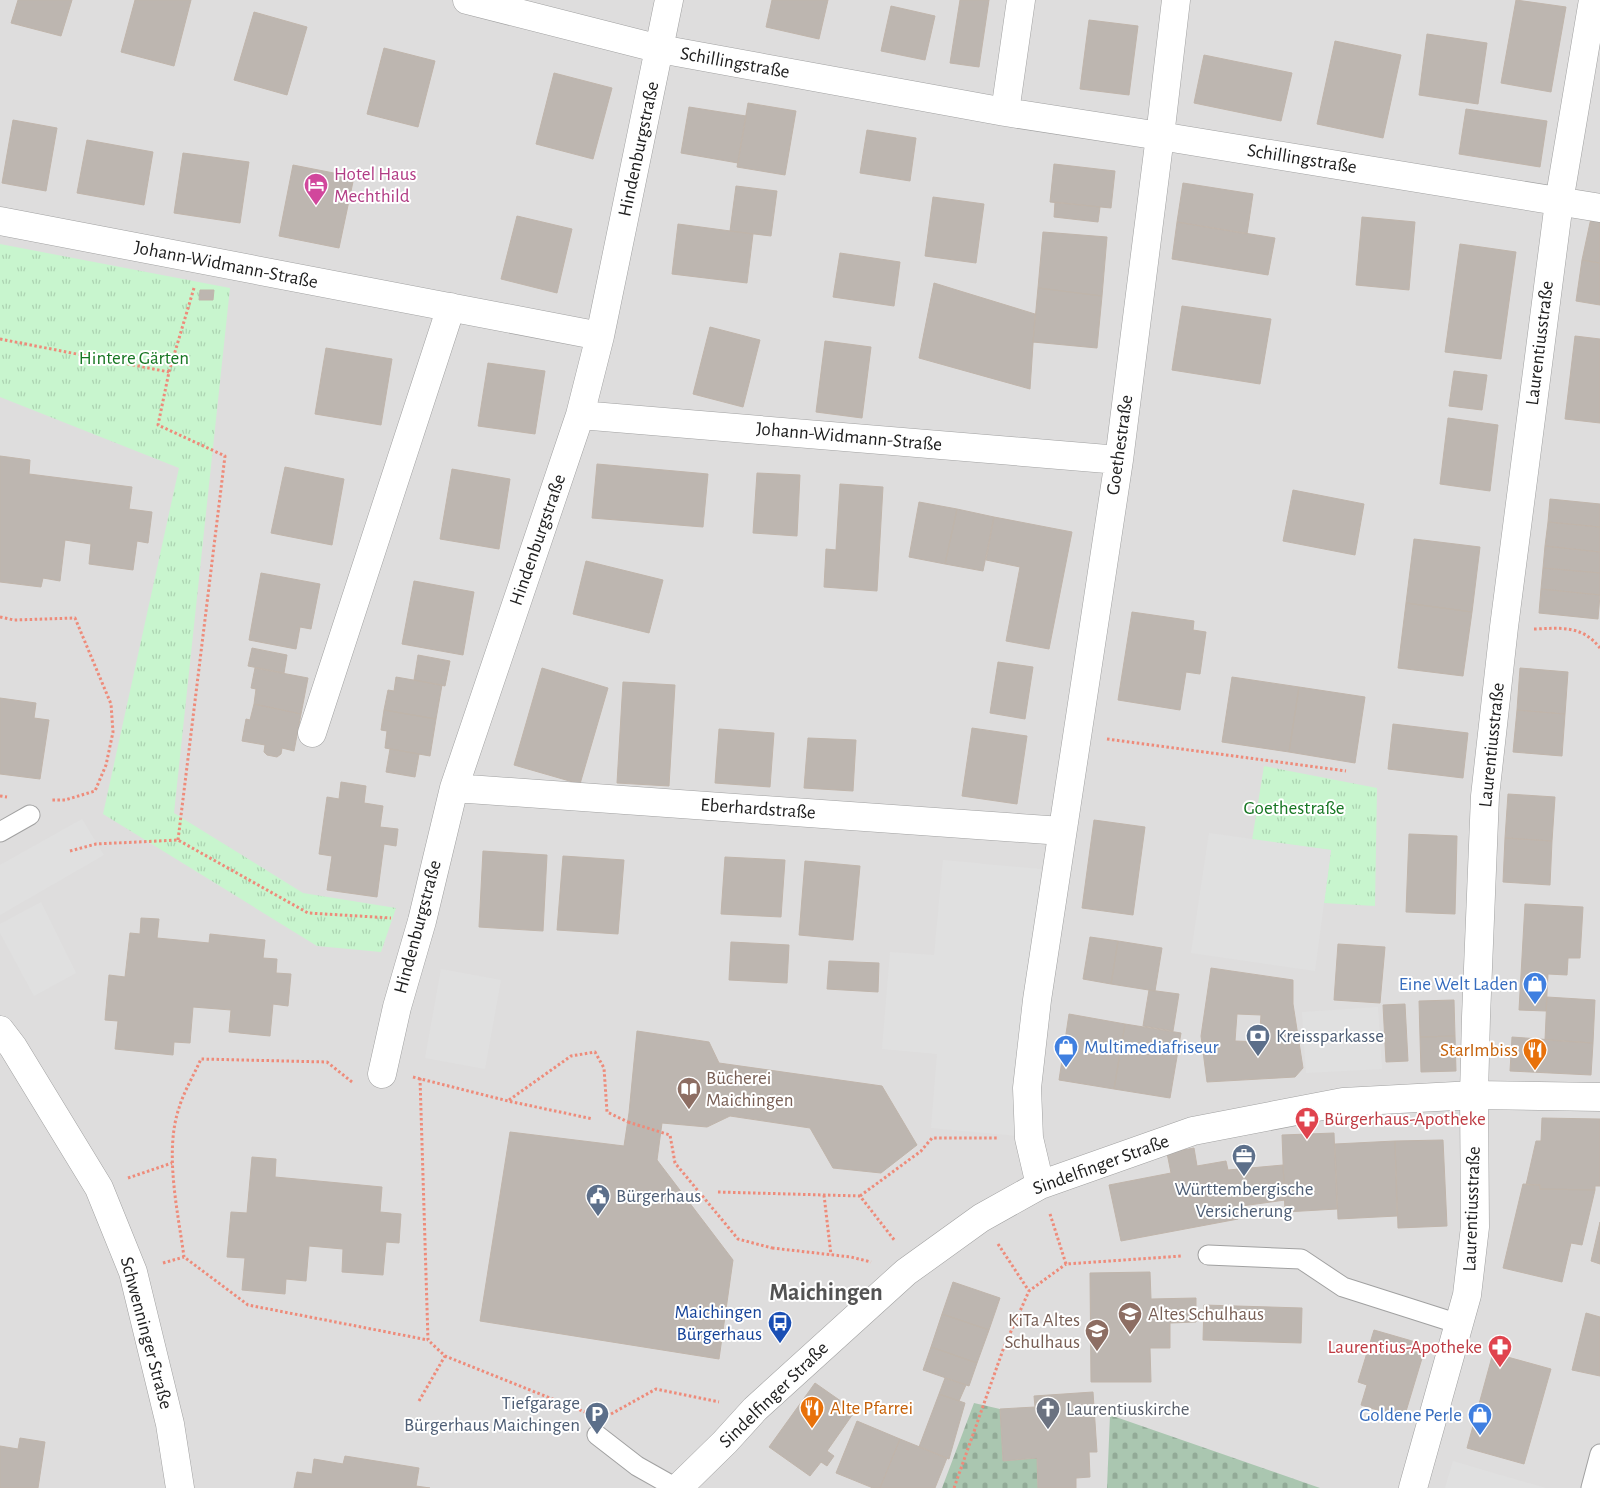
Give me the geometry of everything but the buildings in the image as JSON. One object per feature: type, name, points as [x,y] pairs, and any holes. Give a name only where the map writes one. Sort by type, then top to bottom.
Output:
[{"type":"street","name":"Schillingstraße","points":[[467,0],[660,49],[1005,112],[1600,208]]},
{"type":"street","name":"Hindenburgstraße","points":[[382,1074],[397,1007],[422,921],[454,788],[580,415],[600,336],[669,0]]},
{"type":"street","points":[[1005,112],[1021,0]]},
{"type":"street","name":"Goethestraße","points":[[1040,1185],[1030,1138],[1027,1088],[1037,1000],[1119,460],[1176,0]]},
{"type":"street","name":"Laurentiusstraße","points":[[1413,1488],[1467,1295],[1475,1227],[1474,1095],[1485,796],[1504,627],[1558,202],[1592,0]]},
{"type":"street","name":"Johann-Widmann-Straße","points":[[0,221],[600,336]]},
{"type":"street","points":[[312,733],[452,307]]},
{"type":"street","name":"Johann-Widmann-Straße","points":[[580,415],[1119,460]]},
{"type":"street","name":"Eberhardstraße","points":[[454,788],[1062,831]]},
{"type":"street","name":"Schwenninger Straße","points":[[0,1030],[99,1188],[133,1272],[170,1424],[180,1488]]},
{"type":"street","name":"Sindelfinger Straße","points":[[684,1486],[755,1409],[910,1269],[981,1218],[1040,1185],[1193,1131],[1343,1102],[1474,1095],[1600,1097]]},
{"type":"lane","points":[[0,832],[30,816]]},
{"type":"lane","points":[[1208,1255],[1301,1259],[1343,1287],[1459,1324]]},
{"type":"lane","points":[[597,1435],[636,1466],[684,1486]]},
{"type":"lane","points":[[1591,1488],[1600,1454]]},
{"type":"path","points":[[178,840],[225,456],[158,425],[169,372],[202,261]]},
{"type":"path","points":[[0,340],[169,372]]},
{"type":"path","points":[[0,617],[14,620],[75,618],[111,704],[113,732],[106,765],[95,791],[65,800],[48,800]]},
{"type":"path","points":[[1504,627],[1528,630],[1572,629],[1592,637],[1600,648]]},
{"type":"path","points":[[1077,735],[1346,771]]},
{"type":"path","points":[[0,796],[8,798]]},
{"type":"path","points":[[70,851],[96,844],[178,840],[308,913],[422,921]]},
{"type":"path","points":[[508,1101],[571,1056],[595,1052],[604,1068],[607,1112],[628,1122],[670,1135],[676,1162],[738,1239],[772,1248],[851,1257],[910,1269]]},
{"type":"path","points":[[355,1084],[327,1062],[201,1059],[179,1108],[172,1139],[172,1163],[184,1257],[248,1305],[428,1340],[445,1356],[593,1415]]},
{"type":"path","points":[[382,1074],[420,1078],[508,1101],[593,1119]]},
{"type":"path","points":[[420,1078],[428,1340]]},
{"type":"path","points":[[718,1192],[860,1196],[921,1152],[932,1138],[1030,1138]]},
{"type":"path","points":[[99,1188],[172,1163]]},
{"type":"path","points":[[1040,1185],[1066,1264]]},
{"type":"path","points":[[824,1195],[831,1255]]},
{"type":"path","points":[[860,1196],[910,1269]]},
{"type":"path","points":[[981,1218],[1029,1291]]},
{"type":"path","points":[[954,1488],[1004,1347],[1029,1291],[1066,1264],[1208,1255]]},
{"type":"path","points":[[419,1401],[445,1356]]},
{"type":"path","points":[[610,1415],[656,1389],[755,1409]]},
{"type":"shaded area","points":[[0,0],[1600,0],[1600,1488],[0,1488]]},
{"type":"shaded area","points":[[82,819],[104,855],[0,915],[0,865]]},
{"type":"shaded area","points":[[1209,833],[1331,850],[1315,971],[1191,953]]},
{"type":"shaded area","points":[[943,860],[1041,869],[1018,1136],[931,1128],[937,1054],[882,1049],[890,952],[934,955]]},
{"type":"shaded area","points":[[41,902],[76,973],[34,996],[0,933],[0,924]]},
{"type":"shaded area","points":[[441,969],[501,980],[485,1069],[425,1058]]},
{"type":"shaded area","points":[[1378,1007],[1382,1069],[1306,1073],[1302,1012]]},
{"type":"shaded area","points":[[1453,1461],[1497,1474],[1546,1488],[1445,1488]]},
{"type":"green space","name":"Hintere Gärten","points":[[0,244],[230,288],[174,813],[303,893],[396,908],[381,952],[317,946],[103,814],[179,468],[0,397]]},
{"type":"green space","name":"Goethestraße","points":[[1264,766],[1377,788],[1375,906],[1324,903],[1331,850],[1252,840]]},
{"type":"green space","points":[[974,1403],[1000,1409],[1003,1461],[1037,1458],[1038,1488],[942,1488]]},
{"type":"green space","points":[[1110,1415],[1320,1488],[1107,1488]]},
{"type":"place","name":"Hotel Haus Mechthild","points":[[316,206]]},
{"type":"place","name":"Eine Welt Laden","points":[[1535,1005]]},
{"type":"place","name":"Kreissparkasse","points":[[1258,1057]]},
{"type":"place","name":"Multimediafriseur","points":[[1066,1068]]},
{"type":"place","name":"StarImbiss","points":[[1535,1071]]},
{"type":"place","name":"Bücherei Maichingen","points":[[689,1110]]},
{"type":"place","name":"Bürgerhaus-Apotheke","points":[[1307,1140]]},
{"type":"place","name":"Württembergische Versicherung","points":[[1244,1177]]},
{"type":"place","name":"Bürgerhaus","points":[[598,1217]]},
{"type":"place","name":"Altes Schulhaus","points":[[1130,1335]]},
{"type":"place","name":"Maichingen Bürgerhaus","points":[[780,1344]]},
{"type":"place","name":"KiTa Altes Schulhaus","points":[[1097,1352]]},
{"type":"place","name":"Laurentius-Apotheke","points":[[1500,1368]]},
{"type":"place","name":"Alte Pfarrei","points":[[812,1429]]},
{"type":"place","name":"Laurentiuskirche","points":[[1048,1430]]},
{"type":"place","name":"Tiefgarage Bürgerhaus Maichingen","points":[[597,1435]]},
{"type":"place","name":"Goldene Perle","points":[[1480,1436]]},
{"type":"district","name":"Maichingen","points":[[826,1293]]}]
